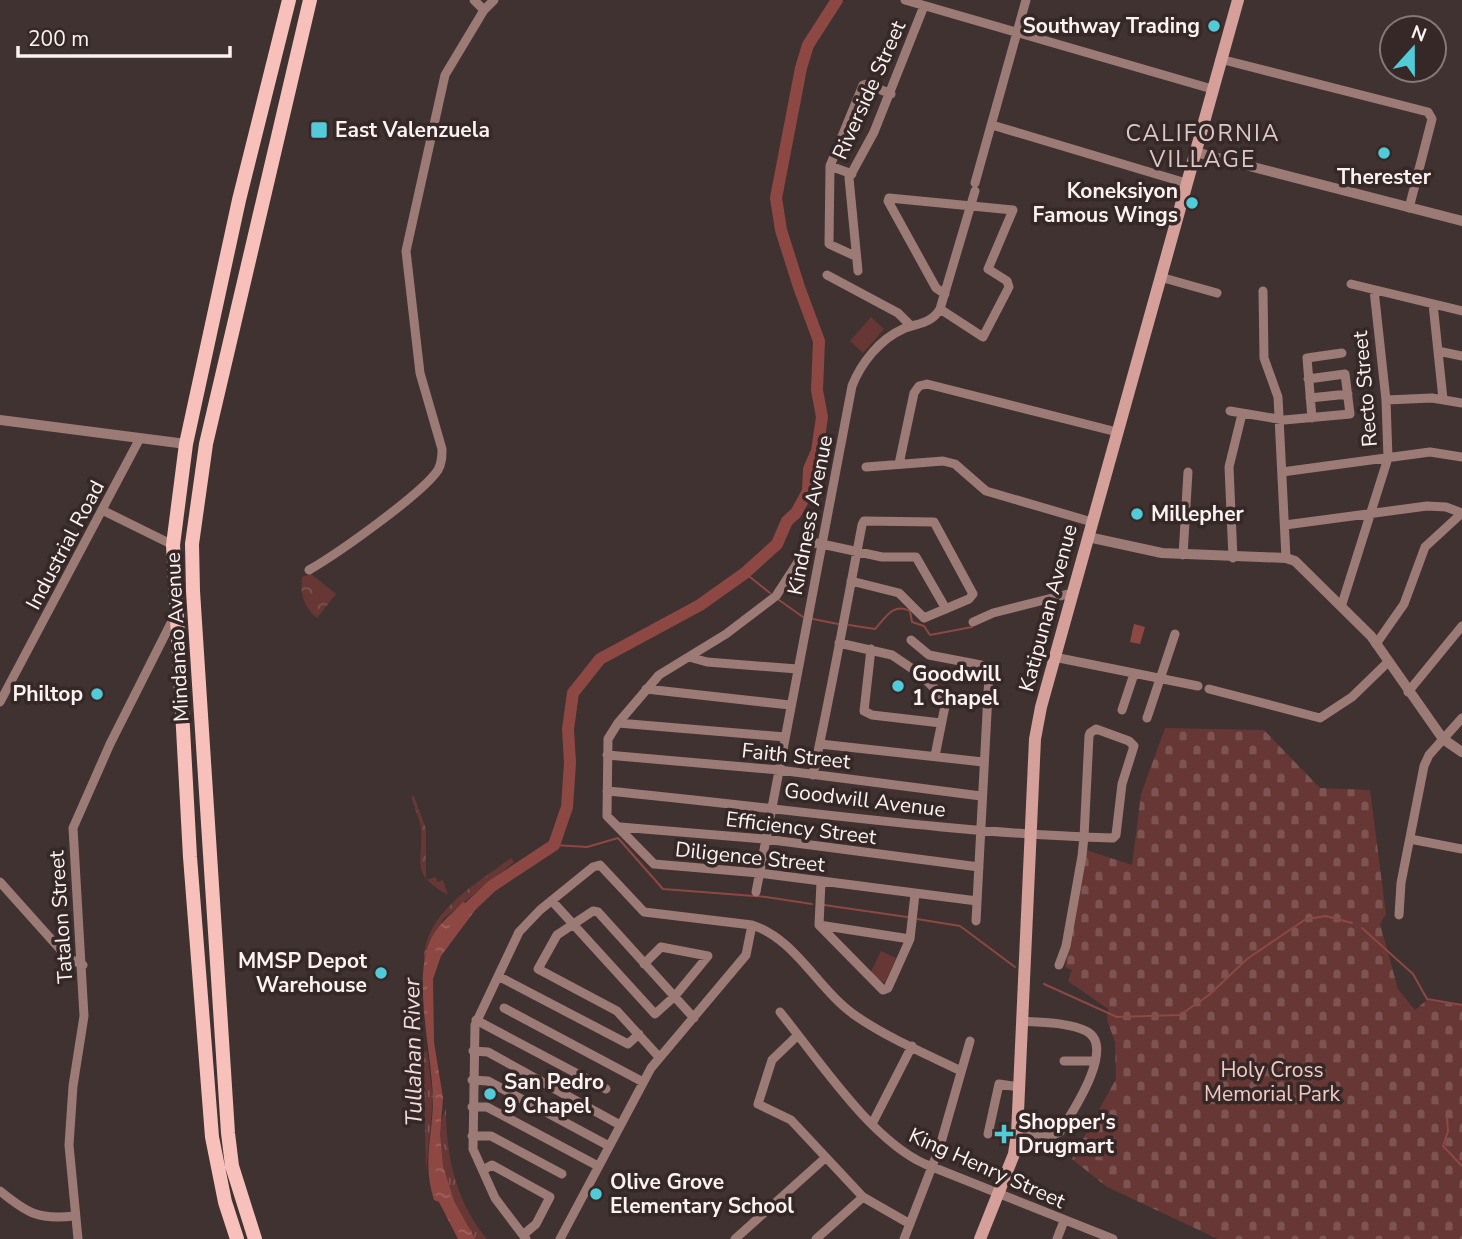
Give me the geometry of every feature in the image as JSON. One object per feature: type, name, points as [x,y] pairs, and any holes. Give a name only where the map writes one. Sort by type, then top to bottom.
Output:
[{"type":"main road","name":"Mindanao Avenue","points":[[255,1239],[232,1166],[228,1133],[192,544],[206,444],[310,0]]},
{"type":"main road","name":"Katipunan Avenue","points":[[980,1239],[1014,1154],[1017,1133],[1035,738],[1054,657],[1238,0]]},
{"type":"main road","name":"Mindanao Avenue","points":[[237,1239],[225,1202],[212,1137],[190,857],[173,545],[186,444],[227,259],[288,7]]},
{"type":"main road","points":[[288,7],[306,19]]},
{"type":"main road","points":[[227,259],[247,263]]},
{"type":"street","points":[[474,0],[484,10]]},
{"type":"street","points":[[309,570],[423,485],[440,465],[442,449],[419,362],[406,251],[445,75],[484,10],[494,0]]},
{"type":"street","points":[[905,0],[1018,35],[1212,89]]},
{"type":"street","points":[[945,295],[936,288],[888,199],[891,197],[972,204],[1009,207],[1013,211],[988,269],[1008,282],[1008,288],[983,337],[940,309],[945,295],[972,204],[1026,0]]},
{"type":"street","name":"Riverside Street","points":[[858,271],[848,183],[891,94],[919,3]]},
{"type":"street","points":[[1220,59],[1431,114],[1409,208]]},
{"type":"street","points":[[855,256],[829,244],[830,166],[863,85],[867,84],[891,94]]},
{"type":"street","points":[[992,125],[1186,183]]},
{"type":"street","points":[[1195,152],[1462,221]]},
{"type":"street","points":[[830,166],[852,174]]},
{"type":"street","points":[[827,275],[898,313],[911,326]]},
{"type":"street","points":[[1160,277],[1217,293]]},
{"type":"street","points":[[1351,284],[1462,311]]},
{"type":"street","points":[[1263,290],[1264,358],[1277,389],[1286,558]]},
{"type":"street","name":"Recto Street","points":[[1342,604],[1388,458],[1386,400],[1374,290]]},
{"type":"street","points":[[1433,304],[1443,399]]},
{"type":"street","name":"Kindness Avenue","points":[[756,892],[852,386],[880,345],[911,326],[931,320],[940,309]]},
{"type":"street","points":[[1438,351],[1462,356]]},
{"type":"street","points":[[1312,418],[1307,358],[1342,353]]},
{"type":"street","points":[[1230,411],[1279,418],[1350,414],[1344,373],[1308,379]]},
{"type":"street","points":[[899,464],[907,418],[919,386],[927,384],[1117,432]]},
{"type":"street","points":[[1310,398],[1348,394]]},
{"type":"street","points":[[1386,400],[1443,399],[1462,403]]},
{"type":"street","points":[[1233,558],[1229,467],[1242,414]]},
{"type":"street","points":[[0,420],[186,444]]},
{"type":"street","name":"Industrial Road","points":[[0,702],[139,440]]},
{"type":"street","points":[[1282,472],[1430,452],[1462,457]]},
{"type":"street","points":[[866,467],[943,461],[956,464],[986,491],[1092,522]]},
{"type":"street","points":[[1183,555],[1188,472]]},
{"type":"street","points":[[1285,525],[1436,506],[1462,513]]},
{"type":"street","points":[[104,510],[173,545]]},
{"type":"street","points":[[1376,644],[1404,604],[1425,547],[1462,513]]},
{"type":"street","points":[[813,775],[851,581],[864,521],[901,523],[929,520],[936,523],[973,592],[969,599],[922,618],[898,593],[851,581]]},
{"type":"street","points":[[1088,537],[1183,555],[1286,558],[1295,561],[1342,604],[1376,644],[1443,739],[1462,752]]},
{"type":"street","name":"Diligence Street","points":[[823,545],[813,544],[807,547],[776,596],[767,604],[659,675],[618,723],[608,739],[609,821],[620,827],[638,851],[654,864],[759,873],[977,901]]},
{"type":"street","points":[[823,545],[887,557],[916,557],[946,609]]},
{"type":"street","points":[[972,622],[993,613],[1072,593]]},
{"type":"street","name":"Tatalon Street","points":[[78,1239],[69,1166],[70,1128],[84,1020],[83,965],[73,828],[110,744],[175,614]]},
{"type":"street","points":[[1408,692],[1462,626]]},
{"type":"street","points":[[1147,718],[1175,634]]},
{"type":"street","points":[[911,640],[929,656],[987,668],[976,921]]},
{"type":"street","points":[[839,643],[892,654],[923,677],[944,701],[934,756]]},
{"type":"street","points":[[906,664],[919,648]]},
{"type":"street","points":[[871,649],[864,711],[872,715],[941,723]]},
{"type":"street","points":[[689,657],[707,662],[797,669]]},
{"type":"street","points":[[1054,657],[1198,686]]},
{"type":"street","points":[[1209,690],[1320,718],[1352,697],[1387,663]]},
{"type":"street","points":[[1122,710],[1134,674]]},
{"type":"street","points":[[646,689],[790,705]]},
{"type":"street","points":[[1399,915],[1401,883],[1424,766],[1462,718]]},
{"type":"street","points":[[618,723],[785,737]]},
{"type":"street","name":"Goodwill Avenue","points":[[607,790],[772,806],[980,831],[1084,837],[1113,838],[1116,835],[1122,784],[1133,744],[1093,729],[1089,736],[1084,837]]},
{"type":"street","points":[[820,744],[982,762]]},
{"type":"street","name":"Faith Street","points":[[607,755],[779,770],[981,796]]},
{"type":"street","name":"Efficiency Street","points":[[620,827],[765,839],[979,867]]},
{"type":"street","points":[[1059,965],[1066,946],[1084,837]]},
{"type":"street","points":[[1410,839],[1462,849]]},
{"type":"street","points":[[483,1170],[492,1165],[550,1197],[536,1224],[524,1237],[495,1198],[473,1149],[472,1080],[476,1020],[519,932],[552,901],[600,864],[644,912],[752,925],[777,936],[819,984],[857,1016],[961,1072]]},
{"type":"street","points":[[0,882],[22,903],[68,958],[83,965]]},
{"type":"street","points":[[821,882],[819,925],[883,990],[888,988],[910,939],[915,894]]},
{"type":"street","points":[[552,901],[653,1013],[675,996],[708,953],[662,947],[644,964]]},
{"type":"street","points":[[659,1056],[617,1010],[538,967],[557,935],[593,911],[598,912],[694,1018]]},
{"type":"street","points":[[560,1239],[643,1082],[659,1056],[746,955],[752,925]]},
{"type":"street","points":[[819,925],[910,939]]},
{"type":"street","points":[[498,975],[628,1044],[639,1034]]},
{"type":"street","points":[[504,1008],[643,1082]]},
{"type":"street","name":"King Henry Street","points":[[780,1012],[872,1124],[898,1150],[933,1167],[1113,1239]]},
{"type":"street","points":[[476,1020],[606,1089]]},
{"type":"street","points":[[1017,1133],[1047,1137],[1060,1132],[1082,1096],[1095,1061],[1097,1047],[1093,1036],[1087,1031],[1066,1025],[1022,1021]]},
{"type":"street","points":[[799,1035],[772,1060],[758,1104],[791,1120],[824,1159],[863,1197],[910,1223]]},
{"type":"street","points":[[904,1239],[933,1167],[970,1041]]},
{"type":"street","points":[[872,1124],[912,1046]]},
{"type":"street","points":[[473,1051],[488,1052],[620,1125]]},
{"type":"street","points":[[1064,1060],[1095,1061]]},
{"type":"street","points":[[472,1080],[488,1081],[609,1146]]},
{"type":"street","points":[[988,1134],[999,1084],[1019,1087]]},
{"type":"street","points":[[472,1107],[487,1107],[598,1166]]},
{"type":"street","points":[[472,1136],[491,1136],[562,1174]]},
{"type":"street","points":[[735,1239],[824,1159]]},
{"type":"street","points":[[0,1191],[36,1216],[74,1216]]},
{"type":"street","points":[[816,1239],[863,1197]]},
{"type":"street","points":[[1057,1239],[1065,1221]]},
{"type":"green space","points":[[871,317],[884,329],[863,353],[850,341]]},
{"type":"green space","points":[[311,574],[336,594],[317,618],[308,609],[302,594],[302,577]]},
{"type":"green space","name":"Holy Cross Memorial Park","points":[[1165,728],[1264,730],[1320,788],[1370,790],[1386,914],[1380,924],[1398,989],[1415,1010],[1427,1000],[1462,1006],[1462,1239],[1218,1239],[1107,1187],[1072,1159],[1116,1079],[1115,1042],[1107,1020],[1108,1009],[1068,981],[1072,970],[1065,967],[1086,850],[1132,865],[1141,794]]},
{"type":"green space","points":[[414,796],[426,829],[426,878],[421,868],[421,829],[411,797]]},
{"type":"green space","points":[[511,858],[514,862],[443,919],[424,960],[433,927],[443,913],[455,900]]},
{"type":"green space","points":[[436,877],[437,882],[443,880],[448,895],[436,887],[427,880]]},
{"type":"green space","points":[[881,951],[896,958],[885,983],[869,976]]},
{"type":"green space","points":[[423,1051],[427,1052],[433,1098],[426,1171]]},
{"type":"green space","points":[[446,1109],[448,1144],[460,1194],[476,1225],[487,1239],[475,1239],[471,1234],[449,1190],[440,1156],[439,1140]]},
{"type":"water","points":[[1134,624],[1145,627],[1140,644],[1130,642]]},
{"type":"water","points":[[463,902],[476,909],[441,956],[433,979],[434,1042],[443,1098],[440,1135],[443,1166],[454,1201],[475,1239],[458,1239],[439,1202],[434,1200],[429,1173],[433,1099],[423,969],[432,937]]},
{"type":"waterway","name":"Tullahan River","points":[[458,918],[492,886],[554,845],[567,807],[570,763],[568,729],[573,693],[600,659],[700,605],[745,573],[777,544],[787,521],[796,513],[808,491],[809,469],[817,451],[822,417],[817,390],[819,341],[781,230],[776,198],[801,68],[808,45],[837,0]]},
{"type":"waterway","points":[[745,573],[770,593]]},
{"type":"waterway","points":[[779,600],[803,617]]},
{"type":"waterway","points":[[849,625],[875,629],[890,613],[899,608],[910,611],[912,622],[924,626],[930,635],[972,627]]},
{"type":"waterway","points":[[813,619],[838,624]]},
{"type":"waterway","points":[[554,845],[587,847],[618,838],[663,889],[766,897],[812,904]]},
{"type":"waterway","points":[[824,905],[907,917]]},
{"type":"waterway","points":[[1044,984],[1117,1017],[1180,1015],[1209,995],[1247,959],[1306,919],[1326,916],[1352,923]]},
{"type":"waterway","points":[[917,919],[960,926],[1015,967]]},
{"type":"waterway","points":[[1362,928],[1413,974],[1427,999],[1462,1005]]},
{"type":"waterway","points":[[1447,1117],[1448,1131],[1443,1146],[1462,1166]]},
{"type":"place","name":"Southway Trading","points":[[1214,26]]},
{"type":"place","name":"East Valenzuela","points":[[319,130]]},
{"type":"place","name":"Therester","points":[[1384,153]]},
{"type":"place","name":"Koneksiyon Famous Wings","points":[[1192,203]]},
{"type":"place","name":"Millepher","points":[[1137,514]]},
{"type":"place","name":"Goodwill 1 Chapel","points":[[898,686]]},
{"type":"place","name":"Philtop","points":[[97,694]]},
{"type":"place","name":"MMSP Depot Warehouse","points":[[381,973]]},
{"type":"place","name":"San Pedro 9 Chapel","points":[[490,1094]]},
{"type":"place","name":"Shopper's Drugmart","points":[[1004,1134]]},
{"type":"place","name":"Olive Grove Elementary School","points":[[596,1194]]},
{"type":"district","name":"CALIFORNIA VILLAGE","points":[[1203,146]]}]
